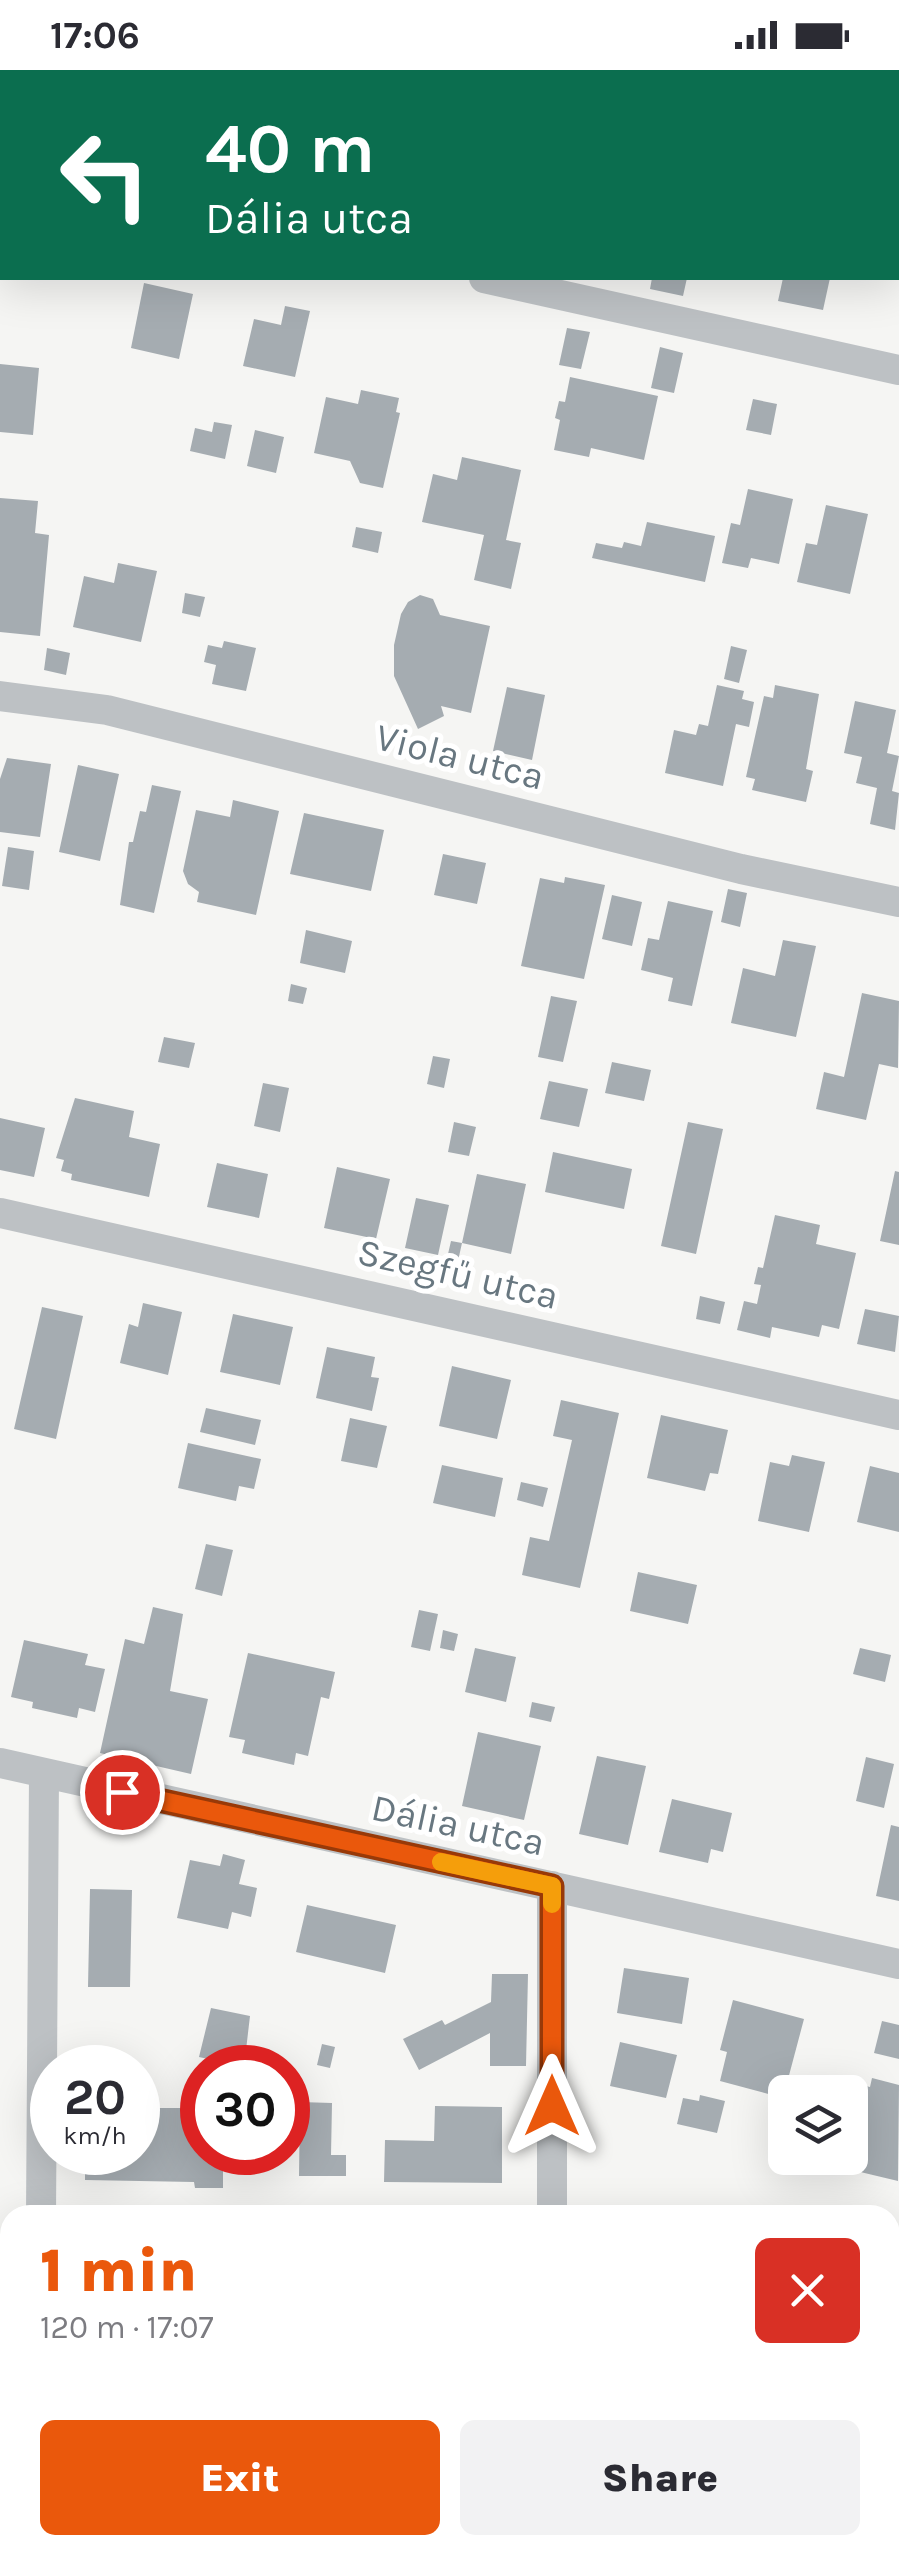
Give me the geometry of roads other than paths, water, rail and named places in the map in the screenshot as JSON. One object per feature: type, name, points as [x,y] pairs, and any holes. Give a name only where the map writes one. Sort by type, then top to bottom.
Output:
[{"type":"street","points":[[493,280],[899,370]]},
{"type":"street","name":"Viola utca","points":[[0,696],[106,710],[741,868],[899,902]]},
{"type":"street","name":"Szegfű utca","points":[[0,1213],[899,1415]]},
{"type":"street","name":"Dália utca","points":[[0,1763],[899,1964]]},
{"type":"street","points":[[41,2205],[44,1775]]},
{"type":"street","points":[[552,1886],[552,2205]]}]
